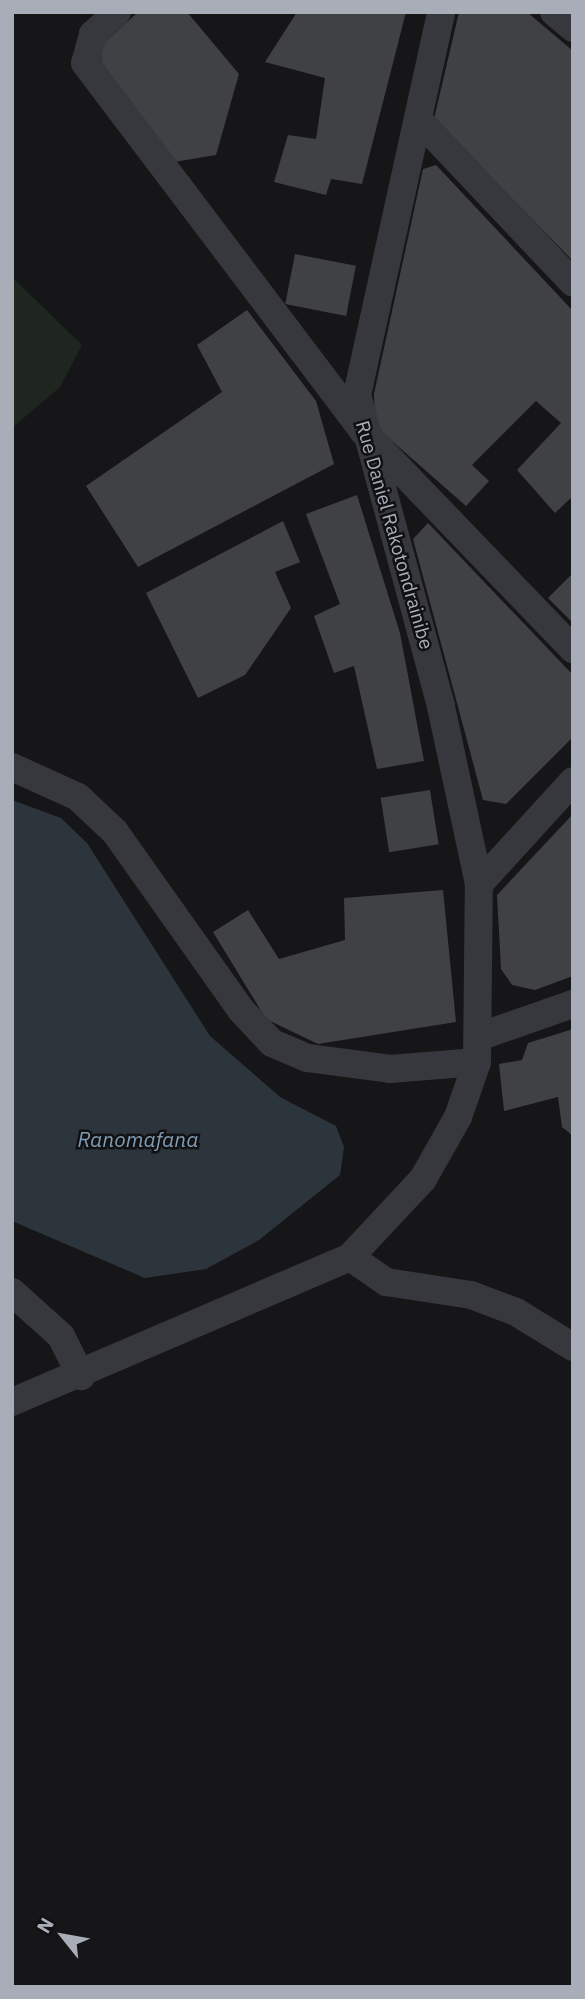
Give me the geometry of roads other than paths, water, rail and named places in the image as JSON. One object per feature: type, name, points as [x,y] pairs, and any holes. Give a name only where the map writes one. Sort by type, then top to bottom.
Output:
[{"type":"street","points":[[117,12],[93,34],[85,63],[363,431],[573,649]]},
{"type":"street","name":"Rue Daniel Rakotondrainibe","points":[[350,1257],[423,1179],[458,1117],[477,1050],[478,884],[441,706],[363,431],[357,395],[441,12]]},
{"type":"street","points":[[554,12],[573,28]]},
{"type":"street","points":[[419,120],[573,283]]},
{"type":"street","points":[[12,767],[78,797],[115,832],[241,1010],[272,1043],[308,1058],[390,1069],[477,1050],[573,1004]]},
{"type":"street","points":[[478,884],[573,781]]},
{"type":"street","points":[[12,1402],[81,1377],[350,1257],[386,1282],[471,1295],[516,1312],[573,1347]]},
{"type":"street","points":[[12,1292],[61,1336],[81,1377]]},
{"type":"water","name":"Ranomafana","points":[[12,800],[61,818],[87,843],[210,1036],[280,1097],[336,1126],[344,1147],[340,1175],[259,1240],[206,1269],[145,1278],[12,1221]]}]
